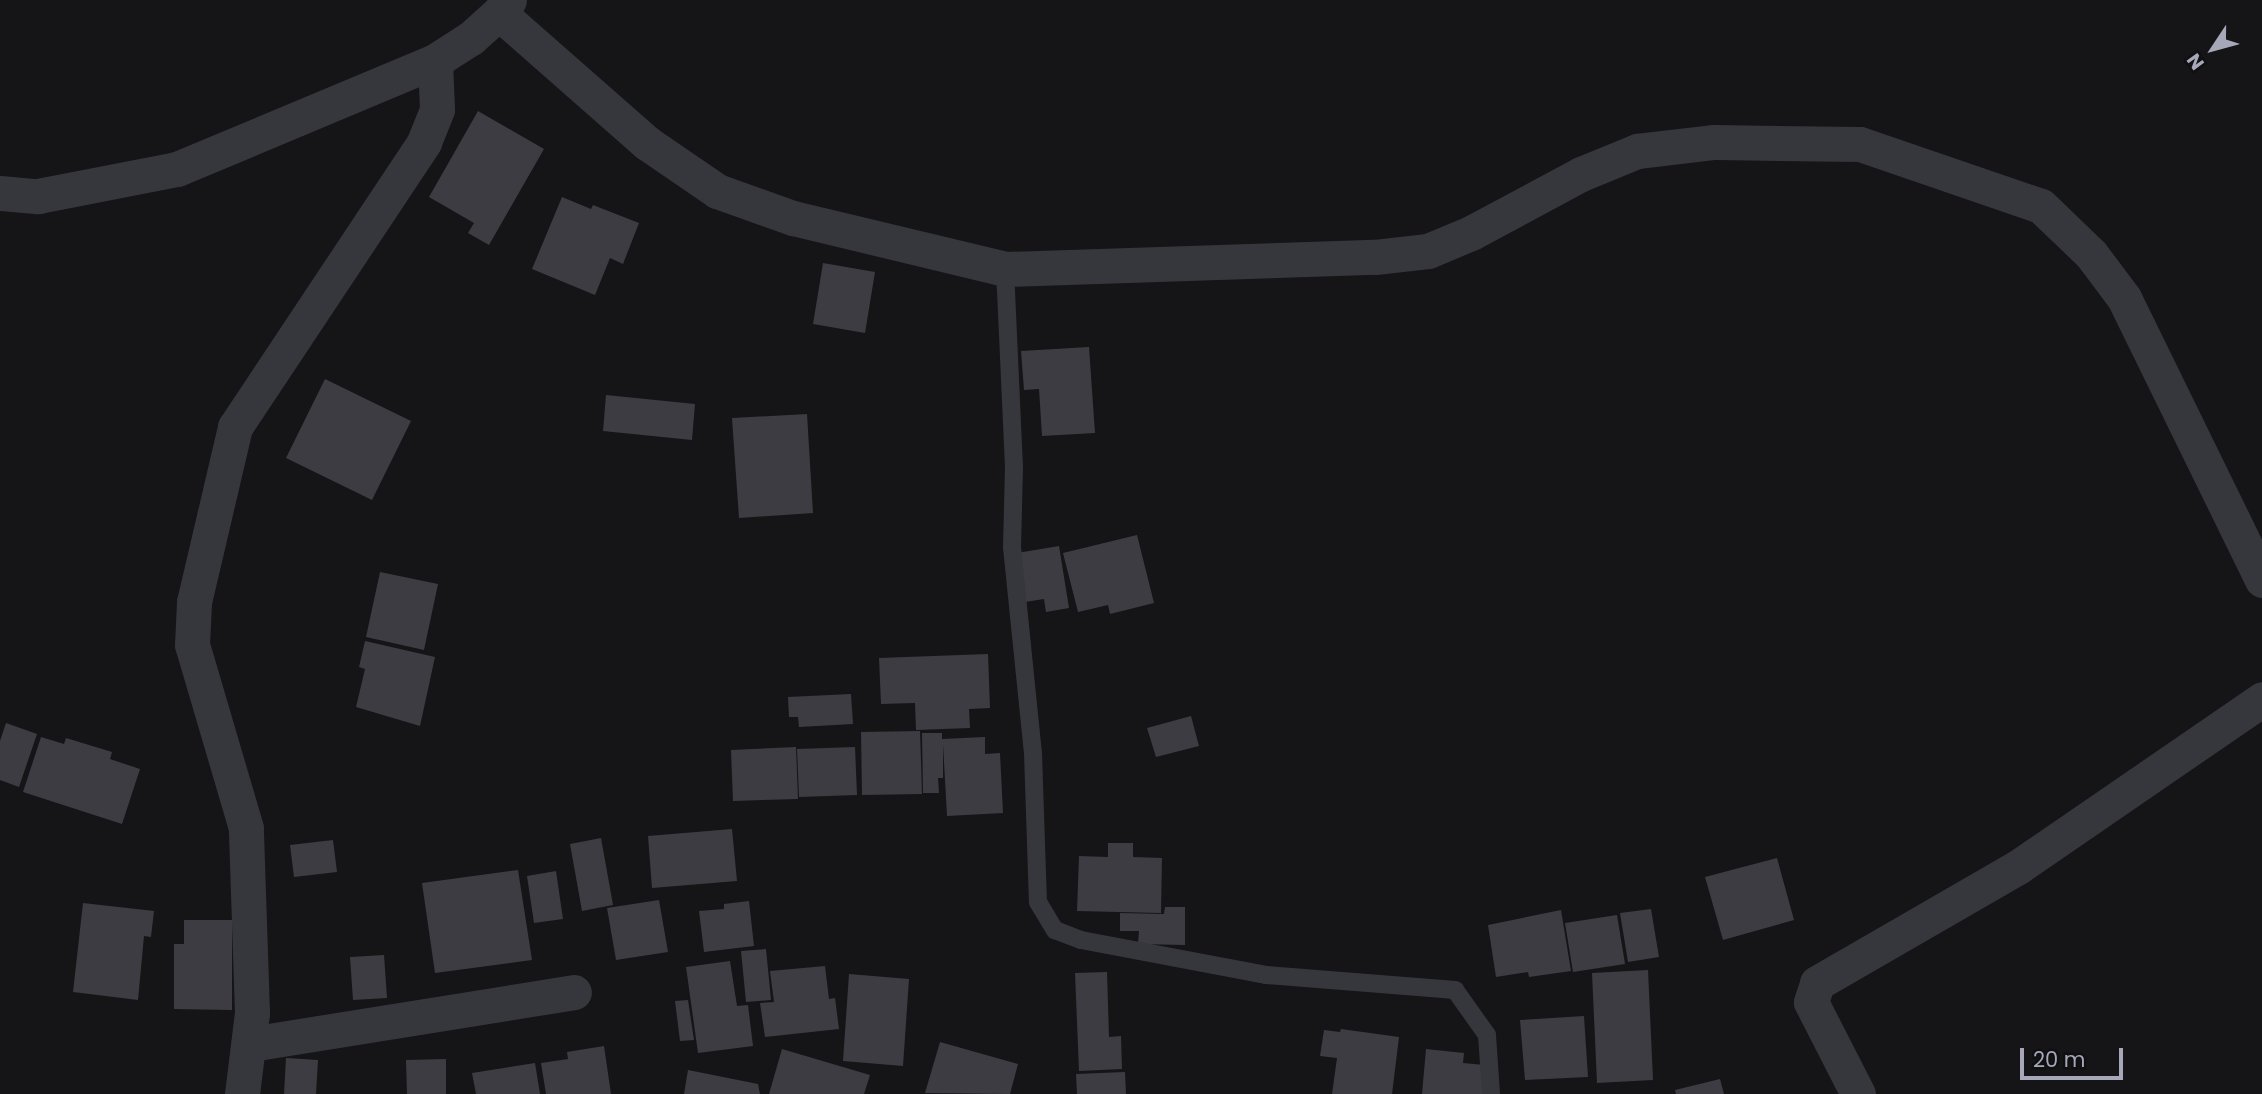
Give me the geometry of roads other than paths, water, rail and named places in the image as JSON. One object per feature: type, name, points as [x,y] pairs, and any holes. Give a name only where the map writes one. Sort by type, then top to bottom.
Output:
[{"type":"street","points":[[0,193],[38,196],[177,169],[435,61],[504,7],[648,143],[717,191],[793,219],[1005,269],[1375,257],[1428,251],[1471,233],[1581,174],[1637,150],[1714,142],[1860,144],[2041,206],[2091,254],[2124,298],[2262,580]]},
{"type":"street","points":[[242,1094],[250,1044],[252,974],[246,828],[192,645],[194,602],[235,427],[424,142],[437,109],[435,61]]},
{"type":"street","points":[[1858,1094],[1811,1002],[1817,983],[2018,867],[2262,699]]},
{"type":"street","points":[[250,1044],[574,992]]},
{"type":"lane","points":[[1005,269],[1014,466],[1012,547],[1033,753],[1038,902],[1055,930],[1081,940],[1266,975],[1455,990],[1487,1035],[1491,1094]]}]
